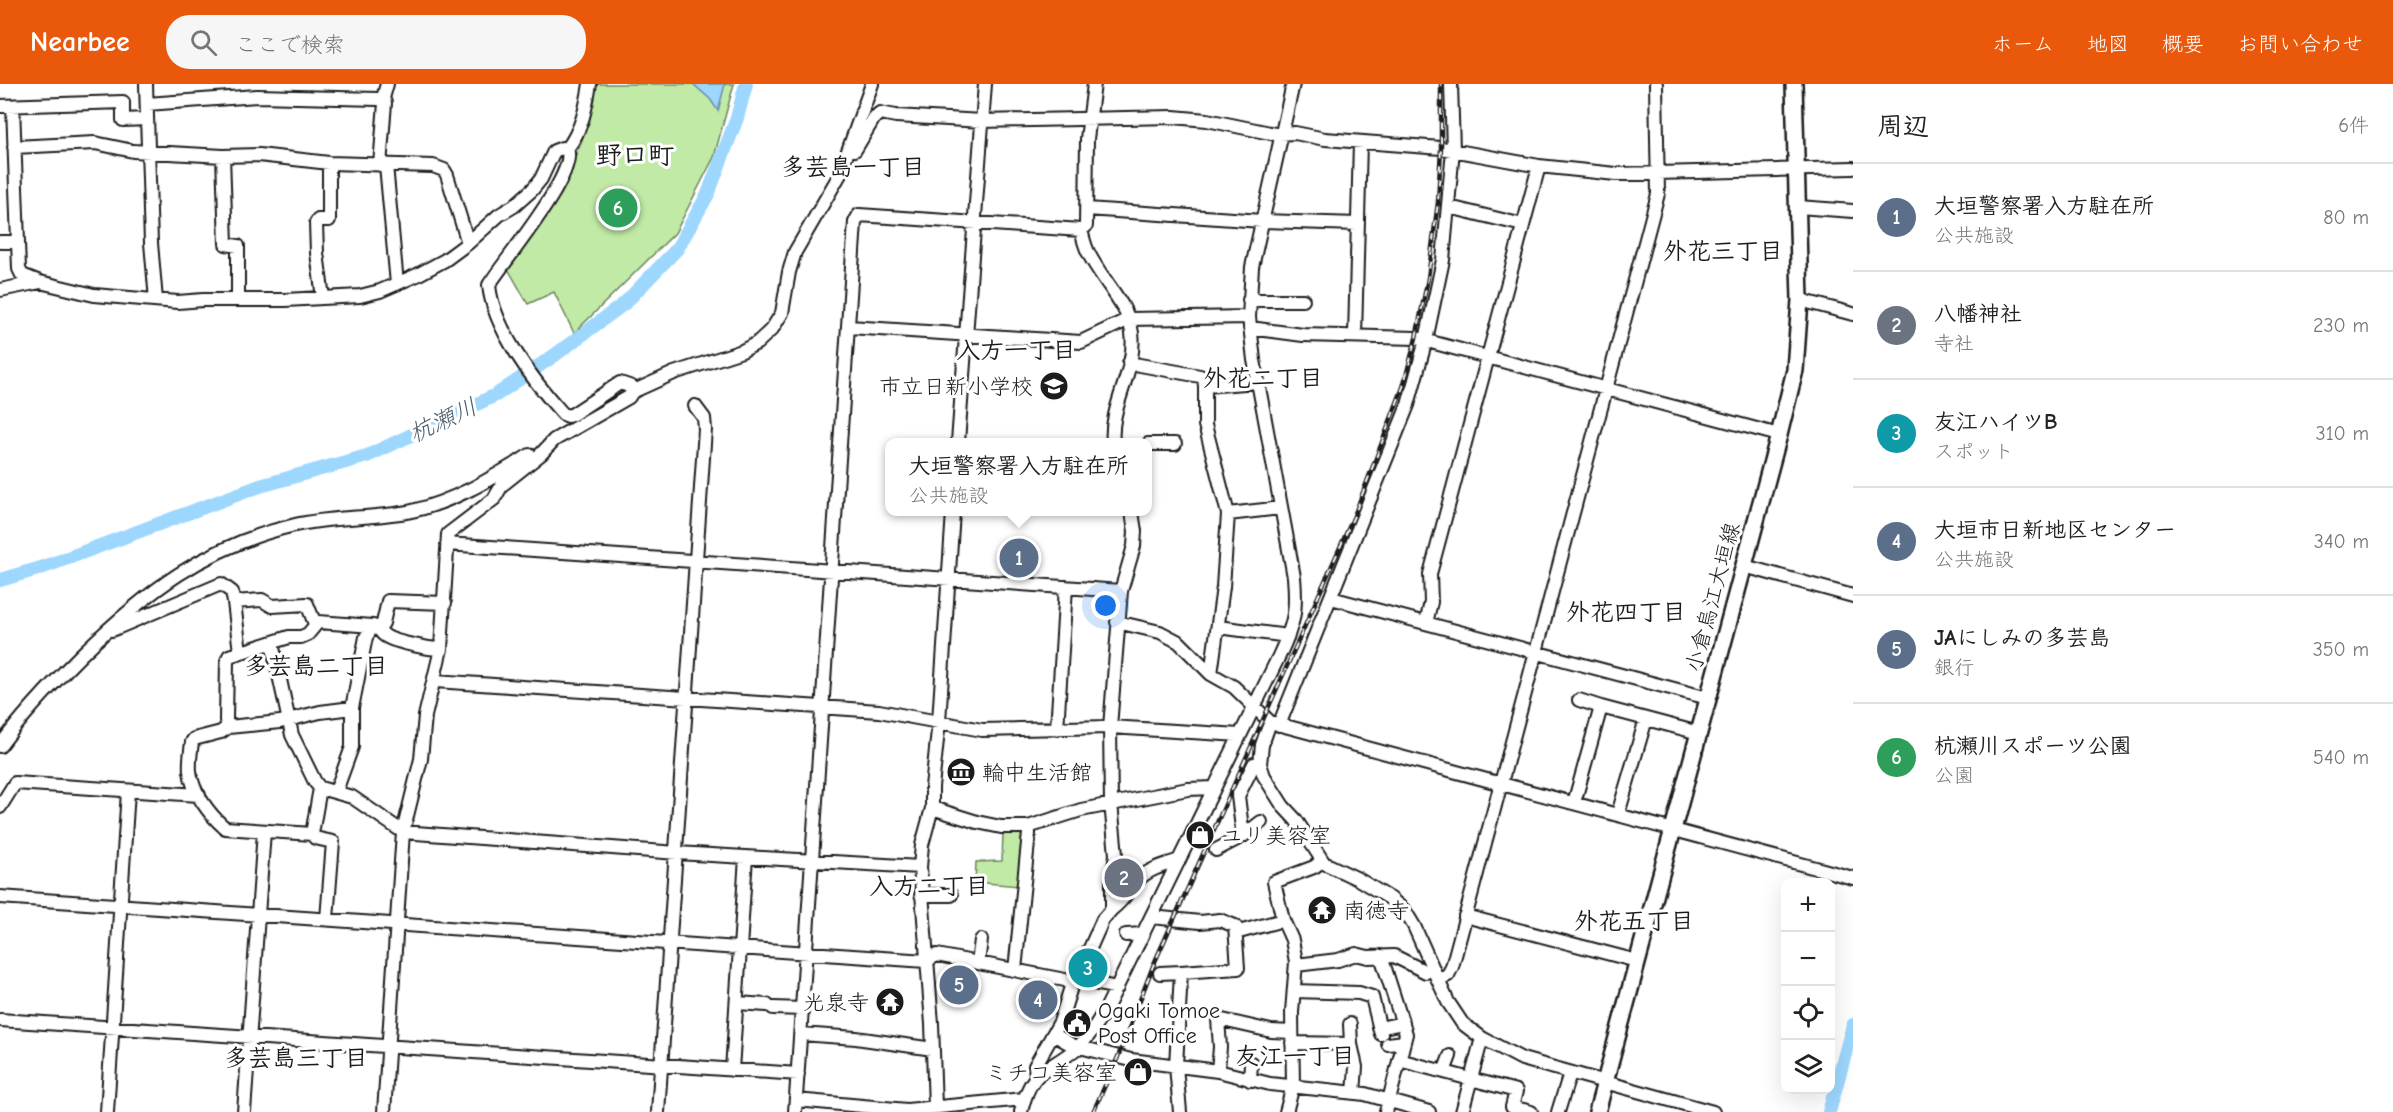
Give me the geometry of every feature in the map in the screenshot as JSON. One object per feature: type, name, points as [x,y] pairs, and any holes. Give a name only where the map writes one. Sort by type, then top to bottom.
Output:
[{"type":"main road","name":"小倉烏江大垣線","points":[[1597,1112],[1795,370],[1800,300],[1794,84]]},
{"type":"street","points":[[146,84],[151,243],[156,300]]},
{"type":"street","points":[[387,84],[383,98],[385,103],[383,165],[397,284]]},
{"type":"street","points":[[590,84],[586,111],[577,136],[567,149],[569,160],[552,196],[489,285],[491,300],[507,339],[563,414],[568,416],[573,414],[620,383],[632,387],[632,392]]},
{"type":"street","points":[[839,176],[872,84]]},
{"type":"street","points":[[958,438],[985,84]]},
{"type":"street","points":[[1094,84],[1087,139],[1086,225],[1081,230],[859,215],[855,222],[796,1106],[907,1111],[935,1107],[1022,1106],[1029,1084],[1036,1076],[1080,1046],[1094,1029],[1117,988],[1177,861],[1254,708],[1294,621],[1296,601],[1294,576],[1258,382],[1249,300],[1252,267],[1293,84]]},
{"type":"street","points":[[1451,84],[1453,150],[1443,260],[1426,340],[1408,405],[1331,598],[1274,724],[1262,745],[1260,764],[1264,776],[1283,806],[1296,820],[1322,861],[1391,899],[1405,911],[1448,1002],[1462,1023],[1482,1038],[1522,1059],[1605,1082],[1682,1108],[1713,1112]]},
{"type":"street","points":[[1296,965],[1338,960],[1356,954],[1368,957],[1394,956],[1436,975],[1448,975],[1452,967],[1658,194],[1656,84]]},
{"type":"street","points":[[147,104],[257,96],[383,98]]},
{"type":"street","points":[[147,119],[123,120],[123,102],[6,106],[14,147],[20,272],[40,282],[94,295],[178,302],[360,296],[397,284],[445,260],[468,243],[499,214],[514,206],[532,190],[541,179],[554,151],[561,148],[567,149]]},
{"type":"street","points":[[0,746],[27,710],[105,632],[140,600],[177,573],[219,551],[293,525],[325,519],[409,511],[442,503],[472,489],[547,446],[629,397],[632,392],[674,373],[757,344],[772,329],[782,313],[795,252],[874,118],[880,113],[982,121],[1173,117],[1239,125],[1261,132],[1453,150],[1539,166],[1616,174],[1853,168]]},
{"type":"street","points":[[1355,336],[1360,142]]},
{"type":"street","points":[[14,147],[94,143],[133,151],[223,156],[259,155],[329,163],[433,166],[444,170],[468,243]]},
{"type":"street","points":[[223,156],[226,244],[238,246],[238,300]]},
{"type":"street","points":[[323,298],[316,224],[318,220],[329,220],[329,163]]},
{"type":"street","points":[[1426,623],[1431,602],[1430,574],[1539,166]]},
{"type":"street","points":[[1449,207],[1523,225]]},
{"type":"street","points":[[1798,207],[1853,211]]},
{"type":"street","points":[[1087,209],[1262,221],[1358,224]]},
{"type":"street","points":[[1081,230],[1088,252],[1129,320],[1132,335],[1129,363],[1113,423],[1113,438]]},
{"type":"street","points":[[0,242],[17,242]]},
{"type":"street","points":[[0,290],[40,282]]},
{"type":"street","points":[[1249,300],[1303,300]]},
{"type":"street","points":[[1800,300],[1853,314]]},
{"type":"street","points":[[849,327],[1081,342],[1090,340],[1129,320],[1250,322],[1303,335],[1416,338],[1779,435]]},
{"type":"street","points":[[1129,363],[1200,376],[1204,379],[1205,425],[1228,514],[1218,627],[1211,674]]},
{"type":"street","points":[[1205,386],[1258,382]]},
{"type":"street","points":[[658,1112],[705,429],[704,418],[695,406]]},
{"type":"street","points":[[1152,444],[1175,444]]},
{"type":"street","points":[[384,1112],[403,832],[422,759],[425,716],[441,649],[448,534],[494,499],[502,485],[541,454],[547,446]]},
{"type":"street","points":[[1228,514],[1281,508]]},
{"type":"street","points":[[935,1107],[920,867],[922,845],[932,808],[953,516]]},
{"type":"street","points":[[1112,909],[1112,882],[1116,855],[1111,803],[1110,728],[1121,591],[1134,546],[1133,516]]},
{"type":"street","points":[[447,544],[1121,591]]},
{"type":"street","points":[[1744,566],[1853,596]]},
{"type":"street","points":[[105,632],[221,584],[232,592],[240,652]]},
{"type":"street","points":[[1057,729],[1066,587]]},
{"type":"street","points":[[1331,598],[1708,698]]},
{"type":"street","points":[[336,791],[352,747],[352,708],[366,637],[383,623],[388,601],[393,599],[445,603]]},
{"type":"street","points":[[234,602],[262,600],[272,606],[307,604],[315,624]]},
{"type":"street","points":[[228,727],[226,720],[229,656],[290,637],[301,637],[308,634],[318,622],[376,627],[384,635],[401,641],[441,649]]},
{"type":"street","points":[[1117,622],[1134,624],[1160,632],[1179,642],[1211,674],[1234,687],[1254,708],[1274,724],[1853,878]]},
{"type":"street","points":[[1218,627],[1288,636]]},
{"type":"street","points":[[272,643],[292,735],[315,782],[320,788],[352,797],[403,832],[677,853],[920,867]]},
{"type":"street","points":[[435,681],[687,700],[879,711],[982,730],[1110,728],[1240,735]]},
{"type":"street","points":[[1579,700],[1699,733]]},
{"type":"street","points":[[1574,803],[1601,706]]},
{"type":"street","points":[[327,919],[333,842],[315,838],[312,834],[225,828],[214,819],[199,795],[190,772],[192,741],[221,732],[228,727],[280,722],[352,708]]},
{"type":"street","points":[[1618,814],[1646,718]]},
{"type":"street","points":[[1243,836],[1238,796],[1254,764],[1260,764]]},
{"type":"street","points":[[0,807],[15,783],[199,795]]},
{"type":"street","points":[[312,834],[320,788]]},
{"type":"street","points":[[932,808],[1001,827],[1028,827],[1111,803],[1188,789],[1213,788]]},
{"type":"street","points":[[107,1112],[128,791]]},
{"type":"street","points":[[1216,850],[1243,836],[1261,822]]},
{"type":"street","points":[[1015,970],[1028,827]]},
{"type":"street","points":[[244,1112],[264,831]]},
{"type":"street","points":[[732,1070],[746,857]]},
{"type":"street","points":[[1036,1076],[1035,1066],[1060,1022],[1071,981],[1088,955],[1103,919],[1125,899],[1137,880],[1146,873],[1177,861]]},
{"type":"street","points":[[1286,1112],[1293,1086],[1292,1037],[1296,965],[1292,940],[1283,920],[1274,882],[1314,867],[1322,861]]},
{"type":"street","points":[[921,895],[951,896]]},
{"type":"street","points":[[0,897],[926,961],[938,955],[1117,988]]},
{"type":"street","points":[[1465,916],[1638,961]]},
{"type":"street","points":[[1152,917],[1200,922],[1220,920],[1235,926],[1239,932],[1283,920]]},
{"type":"street","points":[[1160,973],[1238,968],[1235,926]]},
{"type":"street","points":[[1126,935],[1143,934]]},
{"type":"street","points":[[978,963],[981,940]]},
{"type":"street","points":[[1381,956],[1406,1034],[1388,1106]]},
{"type":"street","points":[[1179,1112],[1176,1066],[1181,972]]},
{"type":"street","points":[[1294,991],[1359,993],[1372,997],[1383,1035]]},
{"type":"street","points":[[736,1003],[803,1010]]},
{"type":"street","points":[[1218,1071],[1220,1047],[1218,1019],[1292,1037],[1351,1044]]},
{"type":"street","points":[[0,1020],[798,1074]]},
{"type":"street","points":[[1383,1035],[1403,1023]]},
{"type":"street","points":[[1350,1024],[1356,1067],[1354,1093]]},
{"type":"street","points":[[801,1034],[856,1038],[933,1049]]},
{"type":"street","points":[[1053,1034],[1072,1045],[1131,1060],[1218,1071],[1250,1080],[1354,1093],[1388,1106],[1428,1112]]},
{"type":"street","points":[[1383,1035],[1404,1042]]},
{"type":"street","points":[[1462,1112],[1482,1038]]},
{"type":"street","points":[[1444,1071],[1450,1056]]},
{"type":"street","points":[[1399,1060],[1516,1091],[1512,1107],[1531,1112]]},
{"type":"street","points":[[1250,1080],[1251,1063]]},
{"type":"street","points":[[1558,1112],[1570,1073]]},
{"type":"green space","points":[[595,84],[734,84],[714,157],[675,233],[574,333],[554,292],[528,304],[507,267],[550,203],[575,158],[591,110]]},
{"type":"green space","points":[[1003,833],[1023,833],[1019,886],[975,882],[976,862],[1002,861]]},
{"type":"water","points":[[693,84],[725,84],[718,111],[710,99]]},
{"type":"waterway","name":"杭瀬川","points":[[0,580],[41,568],[260,486],[367,456],[496,395],[625,303],[677,249],[708,194],[737,118],[746,84]]},
{"type":"waterway","points":[[1829,1112],[1853,1025]]},
{"type":"railway","points":[[1093,1112],[1118,1057],[1153,966],[1354,516],[1403,387],[1428,278],[1438,202],[1441,84]]},
{"type":"place","name":"杭瀬川スポーツ公園","points":[[618,208]]},
{"type":"place","name":"市立日新小学校","points":[[1054,386]]},
{"type":"place","name":"大垣警察署入方駐在所","points":[[1019,558]]},
{"type":"place","name":"輪中生活館","points":[[961,772]]},
{"type":"place","name":"ユリ美容室","points":[[1200,835]]},
{"type":"place","name":"八幡神社","points":[[1124,878]]},
{"type":"place","name":"南徳寺","points":[[1322,910]]},
{"type":"place","name":"友江ハイツB","points":[[1088,968]]},
{"type":"place","name":"JAにしみの多芸島","points":[[959,985]]},
{"type":"place","name":"大垣市日新地区センター","points":[[1038,1000]]},
{"type":"place","name":"光泉寺","points":[[890,1002]]},
{"type":"place","name":"Ogaki Tomoe Post Office","points":[[1077,1023]]},
{"type":"place","name":"ミチコ美容室","points":[[1138,1072]]},
{"type":"district","name":"野口町","points":[[635,155]]},
{"type":"district","name":"多芸島一丁目","points":[[853,167]]},
{"type":"district","name":"外花三丁目","points":[[1723,251]]},
{"type":"district","name":"入方一丁目","points":[[1016,350]]},
{"type":"district","name":"外花二丁目","points":[[1263,378]]},
{"type":"district","name":"外花四丁目","points":[[1626,612]]},
{"type":"district","name":"多芸島二丁目","points":[[316,666]]},
{"type":"district","name":"入方二丁目","points":[[929,886]]},
{"type":"district","name":"外花五丁目","points":[[1634,921]]},
{"type":"district","name":"友江一丁目","points":[[1295,1056]]},
{"type":"district","name":"多芸島三丁目","points":[[296,1058]]}]
